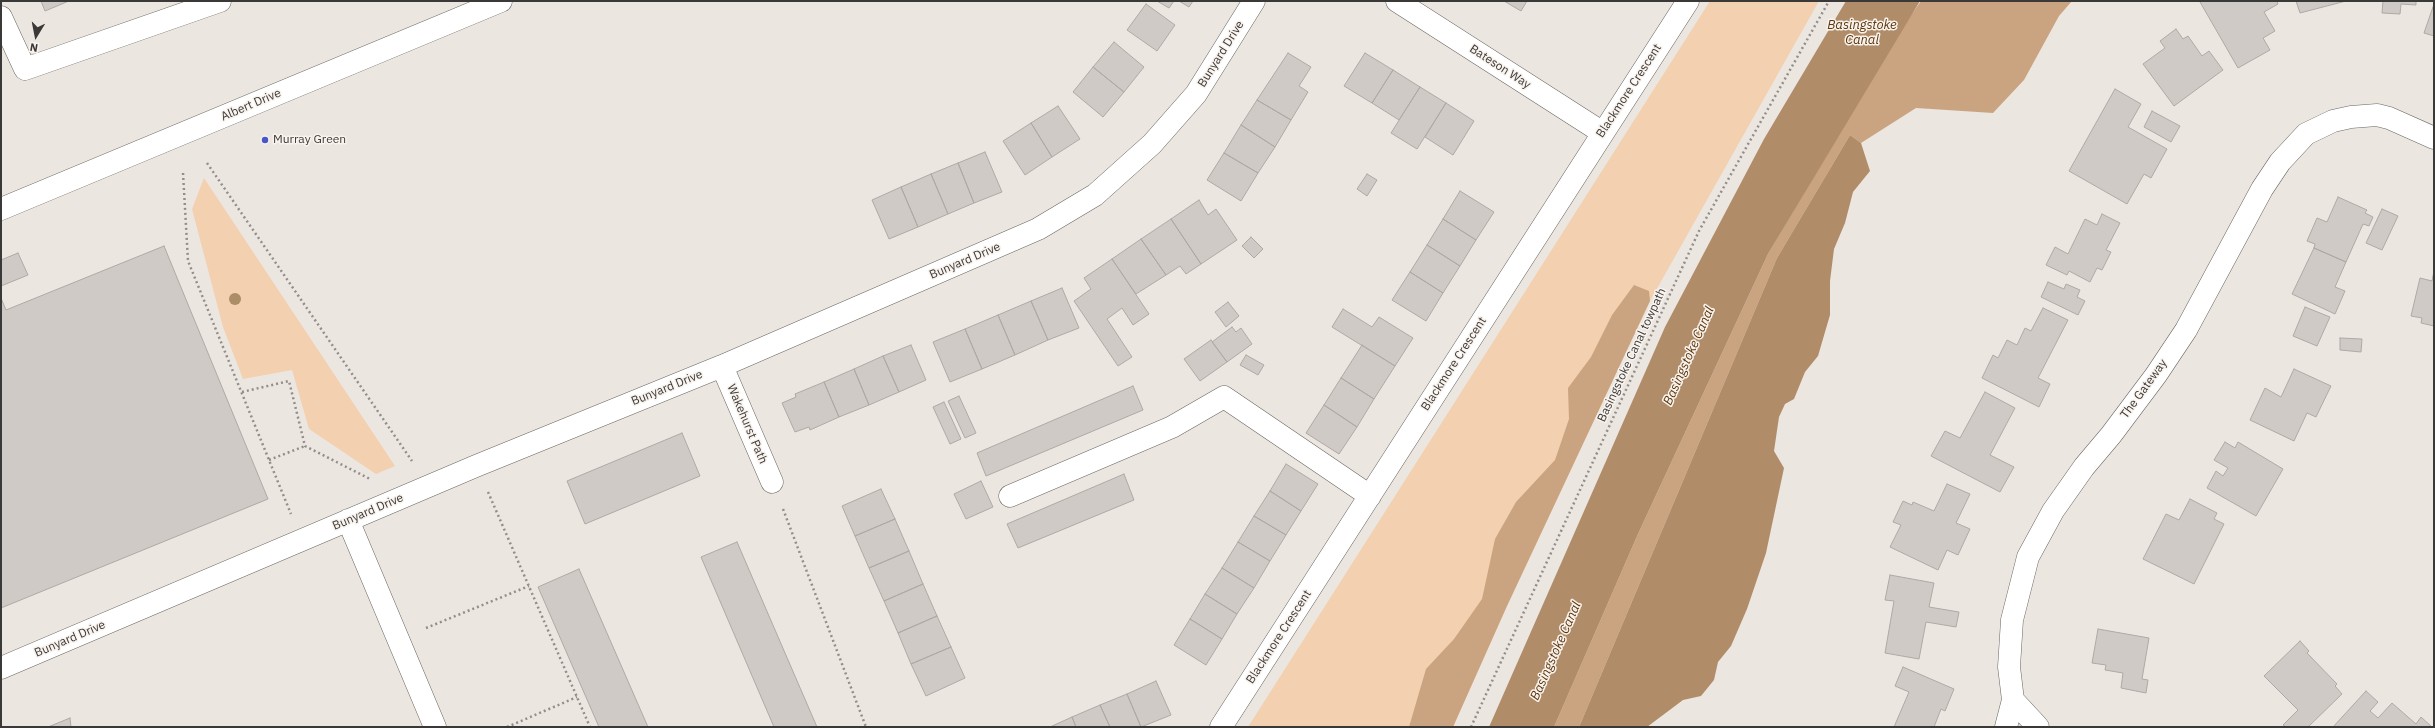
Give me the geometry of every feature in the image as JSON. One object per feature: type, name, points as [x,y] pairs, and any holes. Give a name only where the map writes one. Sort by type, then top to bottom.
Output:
[{"type":"street","points":[[2,21],[25,69],[220,1]]},
{"type":"street","name":"Albert Drive","points":[[1,209],[502,1]]},
{"type":"street","name":"Bunyard Drive","points":[[1,668],[404,496],[722,366],[1038,229],[1095,195],[1152,144],[1196,94],[1254,1]]},
{"type":"street","name":"Bateson Way","points":[[1397,1],[1603,133]]},
{"type":"street","name":"Blackmore Crescent","points":[[1221,727],[1688,1]]},
{"type":"street","name":"The Gateway","points":[[2006,727],[2012,700],[2009,643],[2016,599],[2028,557],[2053,511],[2084,467],[2111,435],[2156,375],[2178,342],[2262,189],[2294,145],[2306,134],[2333,121],[2377,115],[2400,122],[2434,138]]},
{"type":"street","name":"Wakehurst Path","points":[[722,366],[772,482]]},
{"type":"street","points":[[1010,496],[1172,427],[1224,397],[1370,496]]},
{"type":"street","points":[[348,520],[435,727]]},
{"type":"street","points":[[2012,700],[2038,727]]},
{"type":"path","name":"Basingstoke Canal towpath","points":[[1471,727],[1699,231],[1829,1]]},
{"type":"path","points":[[207,163],[429,486]]},
{"type":"path","points":[[184,173],[188,261],[302,540]]},
{"type":"path","points":[[242,392],[289,381],[305,446]]},
{"type":"path","points":[[269,460],[305,446],[404,496]]},
{"type":"path","points":[[476,466],[590,727]]},
{"type":"path","points":[[772,482],[866,727]]},
{"type":"path","points":[[398,639],[529,586]]},
{"type":"path","points":[[507,727],[577,697]]},
{"type":"shaded area","points":[[1710,1],[1819,1],[1650,301],[1507,606],[1453,727],[1248,727]]},
{"type":"shaded area","points":[[1921,1],[2072,1],[2059,16],[2024,80],[1993,113],[1916,108],[1861,143],[1850,135],[1777,258],[1579,727],[1554,727],[1638,534],[1768,254],[1902,28]]},
{"type":"shaded area","points":[[204,178],[395,466],[376,474],[309,429],[292,370],[243,379],[223,327],[192,209]]},
{"type":"shaded area","points":[[1634,285],[1649,291],[1650,301],[1507,606],[1453,727],[1409,727],[1426,669],[1454,639],[1482,599],[1495,539],[1516,502],[1555,460],[1569,419],[1568,388],[1591,357],[1612,315]]},
{"type":"water","name":"Basingstoke Canal","points":[[1846,1],[1920,1],[1768,254],[1638,534],[1554,727],[1489,727],[1665,327],[1764,139]]},
{"type":"water","points":[[1850,135],[1861,143],[1870,171],[1853,192],[1845,223],[1834,249],[1830,281],[1830,315],[1818,356],[1805,372],[1794,399],[1785,404],[1779,417],[1774,451],[1784,468],[1766,553],[1747,609],[1731,646],[1718,662],[1714,680],[1701,696],[1683,700],[1647,727],[1579,727],[1777,258]]},
{"type":"building","points":[[41,1],[69,1],[45,11]]},
{"type":"building","points":[[1157,1],[1174,1],[1169,8]]},
{"type":"building","points":[[1179,1],[1193,1],[1189,7]]},
{"type":"building","points":[[1504,1],[1527,1],[1521,11]]},
{"type":"building","points":[[2277,1],[2278,4],[2264,12],[2275,31],[2263,38],[2270,50],[2238,68],[2200,2]]},
{"type":"building","points":[[2296,1],[2346,1],[2300,13]]},
{"type":"building","points":[[2383,1],[2416,1],[2416,5],[2401,4],[2400,14],[2382,13]]},
{"type":"building","points":[[1146,4],[1175,25],[1157,51],[1127,30]]},
{"type":"building","points":[[2434,4],[2434,36],[2424,33]]},
{"type":"building","points":[[2176,29],[2183,39],[2188,36],[2202,56],[2209,51],[2223,70],[2174,106],[2143,64],[2165,48],[2160,41]]},
{"type":"building","points":[[1114,42],[1144,67],[1124,92],[1093,67]]},
{"type":"building","points":[[1288,53],[1311,67],[1299,86],[1308,92],[1291,120],[1257,100]]},
{"type":"building","points":[[1365,53],[1393,70],[1372,103],[1344,86]]},
{"type":"building","points":[[1093,67],[1124,92],[1103,117],[1073,92]]},
{"type":"building","points":[[1393,70],[1420,87],[1399,120],[1372,103]]},
{"type":"building","points":[[1420,87],[1446,103],[1417,149],[1391,133]]},
{"type":"building","points":[[2115,89],[2141,104],[2128,127],[2167,149],[2151,178],[2144,174],[2127,204],[2069,171]]},
{"type":"building","points":[[1257,100],[1291,120],[1275,147],[1241,125]]},
{"type":"building","points":[[1446,103],[1474,121],[1453,155],[1425,137]]},
{"type":"building","points":[[1058,106],[1080,139],[1052,157],[1031,123]]},
{"type":"building","points":[[2152,111],[2180,126],[2171,142],[2144,127]]},
{"type":"building","points":[[1031,123],[1052,157],[1025,175],[1003,141]]},
{"type":"building","points":[[1241,125],[1275,147],[1258,173],[1224,153]]},
{"type":"building","points":[[985,152],[1002,192],[974,203],[958,163]]},
{"type":"building","points":[[1224,153],[1258,173],[1241,201],[1207,180]]},
{"type":"building","points":[[958,163],[974,203],[948,214],[931,174]]},
{"type":"building","points":[[931,174],[948,214],[918,227],[901,187]]},
{"type":"building","points":[[1367,174],[1377,180],[1367,196],[1357,189]]},
{"type":"building","points":[[901,187],[918,227],[889,239],[872,200]]},
{"type":"building","points":[[1460,191],[1494,212],[1476,240],[1443,219]]},
{"type":"building","points":[[2338,197],[2367,210],[2365,213],[2373,217],[2369,226],[2363,224],[2346,262],[2314,248],[2315,244],[2307,241],[2317,218],[2327,222]]},
{"type":"building","points":[[1199,200],[1208,215],[1216,209],[1237,240],[1201,264],[1171,219]]},
{"type":"building","points":[[2382,209],[2398,216],[2382,250],[2366,243]]},
{"type":"building","points":[[2102,214],[2120,223],[2106,250],[2111,252],[2102,270],[2097,268],[2090,282],[2069,271],[2067,275],[2046,265],[2055,247],[2068,254],[2085,219],[2097,225]]},
{"type":"building","points":[[1171,219],[1201,264],[1186,274],[1180,266],[1166,275],[1141,239]]},
{"type":"building","points":[[1443,219],[1476,240],[1460,266],[1427,245]]},
{"type":"building","points":[[1251,237],[1263,249],[1254,258],[1242,246]]},
{"type":"building","points":[[1141,239],[1166,275],[1136,294],[1112,259]]},
{"type":"building","points":[[1427,245],[1460,266],[1443,293],[1410,272]]},
{"type":"building","points":[[164,246],[268,499],[1,608],[1,298],[6,310]]},
{"type":"building","points":[[2314,248],[2346,262],[2335,287],[2345,291],[2335,314],[2292,294]]},
{"type":"building","points":[[18,253],[28,275],[1,286],[1,260]]},
{"type":"building","points":[[1112,259],[1149,314],[1133,325],[1122,308],[1107,319],[1132,357],[1118,366],[1074,301],[1091,289],[1084,278]]},
{"type":"building","points":[[2434,271],[2434,326],[2421,323],[2422,318],[2411,316],[2420,278],[2432,281]]},
{"type":"building","points":[[1410,272],[1443,293],[1426,321],[1392,300]]},
{"type":"building","points":[[2048,282],[2064,289],[2066,284],[2080,290],[2077,297],[2085,301],[2078,315],[2041,297]]},
{"type":"building","points":[[1062,288],[1079,328],[1048,340],[1031,301]]},
{"type":"building","points":[[1031,301],[1048,340],[1015,355],[998,315]]},
{"type":"building","points":[[1228,302],[1239,316],[1226,327],[1215,312]]},
{"type":"building","points":[[2305,307],[2330,317],[2317,346],[2293,336]]},
{"type":"building","points":[[2043,308],[2068,320],[2038,378],[2050,384],[2039,407],[1982,378],[1993,355],[1998,358],[2007,340],[2017,345],[2025,328],[2031,331]]},
{"type":"building","points":[[1343,309],[1372,327],[1379,317],[1413,338],[1395,366],[1332,327]]},
{"type":"building","points":[[998,315],[1015,355],[982,369],[965,329]]},
{"type":"building","points":[[1232,327],[1236,332],[1241,328],[1252,344],[1227,362],[1212,342]]},
{"type":"building","points":[[965,329],[982,369],[950,382],[933,342]]},
{"type":"building","points":[[2340,338],[2362,339],[2361,352],[2340,350]]},
{"type":"building","points":[[1211,340],[1227,362],[1200,381],[1184,359]]},
{"type":"building","points":[[911,345],[926,380],[899,392],[883,356]]},
{"type":"building","points":[[1362,345],[1395,366],[1374,399],[1341,378]]},
{"type":"building","points":[[1246,355],[1264,365],[1258,375],[1240,365]]},
{"type":"building","points":[[883,356],[899,392],[869,405],[854,369]]},
{"type":"building","points":[[854,369],[869,405],[839,417],[824,382]]},
{"type":"building","points":[[2294,369],[2331,386],[2316,417],[2307,413],[2294,441],[2250,420],[2265,388],[2281,397]]},
{"type":"building","points":[[1341,378],[1374,399],[1357,427],[1324,405]]},
{"type":"building","points":[[824,382],[839,417],[810,430],[809,427],[795,432],[782,403],[796,397],[795,394]]},
{"type":"building","points":[[1133,386],[1143,410],[986,476],[977,453]]},
{"type":"building","points":[[1985,392],[2015,408],[1990,455],[2014,467],[2000,492],[1931,456],[1945,431],[1960,438]]},
{"type":"building","points":[[959,396],[976,433],[965,438],[948,401]]},
{"type":"building","points":[[944,402],[961,439],[950,444],[933,407]]},
{"type":"building","points":[[1324,405],[1357,427],[1339,454],[1306,433]]},
{"type":"building","points":[[682,433],[700,476],[585,524],[567,481]]},
{"type":"building","points":[[2225,442],[2235,448],[2238,442],[2283,469],[2256,516],[2207,488],[2216,471],[2223,476],[2228,468],[2214,460]]},
{"type":"building","points":[[1286,464],[1318,484],[1301,511],[1270,491]]},
{"type":"building","points":[[1124,474],[1134,500],[1018,548],[1007,524]]},
{"type":"building","points":[[981,481],[993,507],[966,519],[954,494]]},
{"type":"building","points":[[1947,484],[1970,494],[1956,523],[1970,529],[1958,555],[1947,550],[1938,570],[1890,547],[1901,525],[1893,522],[1903,501],[1912,505],[1913,502],[1934,511]]},
{"type":"building","points":[[881,489],[895,519],[855,536],[842,506]]},
{"type":"building","points":[[1270,491],[1301,511],[1286,535],[1254,516]]},
{"type":"building","points":[[2190,499],[2217,513],[2214,519],[2224,524],[2194,584],[2143,559],[2166,514],[2179,520]]},
{"type":"building","points":[[1254,516],[1286,535],[1270,561],[1238,542]]},
{"type":"building","points":[[895,519],[909,551],[869,568],[855,536]]},
{"type":"building","points":[[737,542],[817,727],[774,727],[701,557]]},
{"type":"building","points":[[1238,542],[1270,561],[1254,588],[1222,568]]},
{"type":"building","points":[[909,551],[923,584],[884,601],[869,568]]},
{"type":"building","points":[[1222,568],[1254,588],[1237,614],[1205,594]]},
{"type":"building","points":[[579,569],[648,727],[599,727],[538,587]]},
{"type":"building","points":[[1890,575],[1934,583],[1929,607],[1959,612],[1956,627],[1926,622],[1919,659],[1885,653],[1894,601],[1885,600]]},
{"type":"building","points":[[923,584],[937,616],[898,633],[884,601]]},
{"type":"building","points":[[1205,594],[1237,614],[1222,639],[1190,619]]},
{"type":"building","points":[[937,616],[951,647],[911,664],[898,633]]},
{"type":"building","points":[[1190,619],[1222,639],[1206,665],[1174,645]]},
{"type":"building","points":[[2098,629],[2149,638],[2142,679],[2148,680],[2146,693],[2121,688],[2123,673],[2105,670],[2106,665],[2092,663]]},
{"type":"building","points":[[2300,641],[2309,651],[2307,653],[2337,684],[2335,686],[2342,694],[2308,727],[2286,727],[2283,725],[2298,710],[2264,676]]},
{"type":"building","points":[[951,647],[965,678],[926,696],[911,664]]},
{"type":"building","points":[[1903,667],[1954,689],[1945,711],[1941,709],[1934,727],[1894,727],[1909,692],[1895,686]]},
{"type":"building","points":[[1156,681],[1171,715],[1141,727],[1127,694]]},
{"type":"building","points":[[2366,691],[2378,702],[2370,711],[2378,718],[2392,703],[2416,724],[2421,717],[2432,727],[2333,727]]},
{"type":"building","points":[[1127,694],[1141,727],[1110,727],[1100,705]]},
{"type":"building","points":[[1100,705],[1110,727],[1076,727],[1072,717]]},
{"type":"building","points":[[1072,717],[1076,727],[1050,727]]},
{"type":"building","points":[[70,718],[71,727],[48,727]]},
{"type":"place","name":"Murray Green","points":[[265,140]]}]
